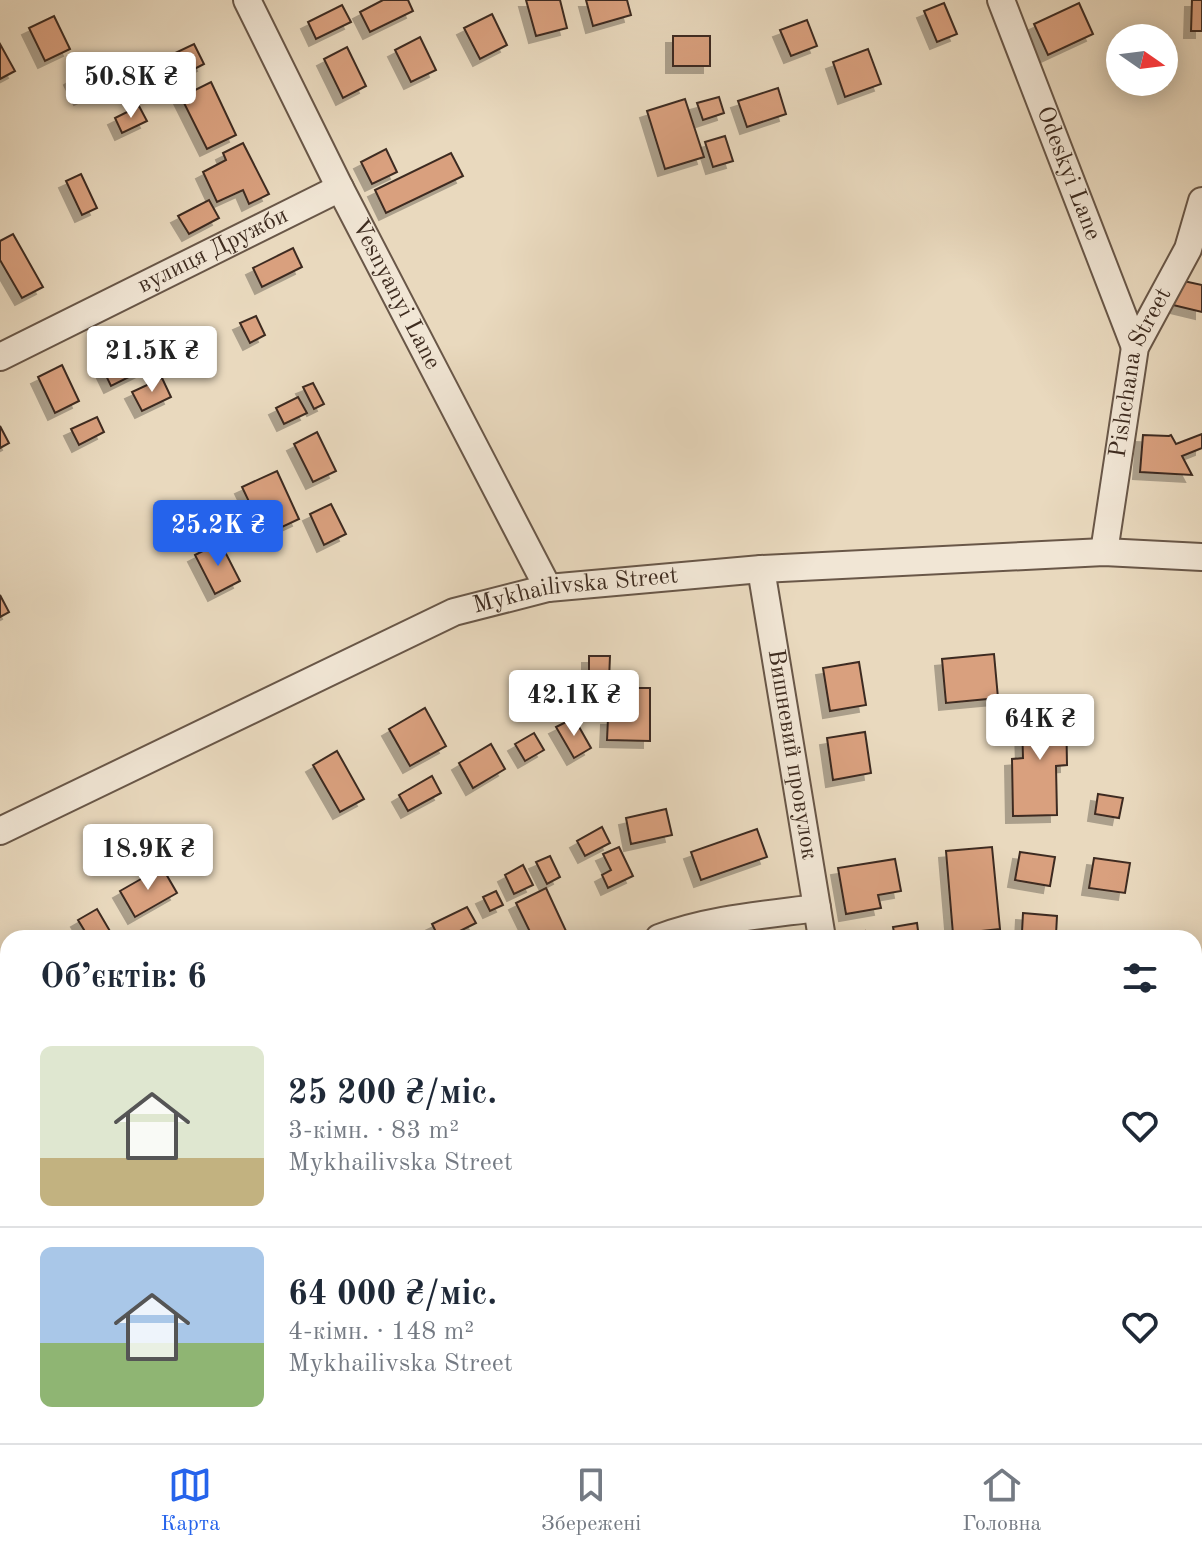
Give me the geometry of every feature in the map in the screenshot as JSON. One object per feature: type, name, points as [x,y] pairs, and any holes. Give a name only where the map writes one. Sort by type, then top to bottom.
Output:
[{"type":"street","name":"Vesnyanyi Lane","points":[[247,0],[340,188],[548,588]]},
{"type":"street","name":"Odeskyi Lane","points":[[1001,0],[1135,347]]},
{"type":"street","name":"вулиця Дружби","points":[[0,357],[340,188]]},
{"type":"street","name":"Pishchana Street","points":[[1104,552],[1135,347],[1188,249],[1202,201]]},
{"type":"street","name":"Mykhailivska Street","points":[[0,831],[454,612],[548,588],[761,569],[1104,552],[1202,557]]},
{"type":"street","name":"Вишневий провулок","points":[[761,569],[821,930]]},
{"type":"street","points":[[681,930],[727,920],[817,908]]},
{"type":"building","points":[[383,0],[408,0],[413,11],[370,32],[360,12]]},
{"type":"building","points":[[526,0],[560,0],[567,28],[536,36]]},
{"type":"building","points":[[586,0],[627,0],[631,15],[593,26]]},
{"type":"building","points":[[1192,0],[1202,0],[1202,31],[1191,31]]},
{"type":"building","points":[[944,3],[957,34],[937,42],[924,11]]},
{"type":"building","points":[[1079,3],[1093,34],[1048,55],[1034,24]]},
{"type":"building","points":[[342,5],[351,22],[316,39],[308,22]]},
{"type":"building","points":[[492,14],[507,45],[480,59],[464,28]]},
{"type":"building","points":[[54,16],[70,49],[45,61],[29,28]]},
{"type":"building","points":[[807,20],[817,46],[791,56],[780,30]]},
{"type":"building","points":[[673,36],[710,36],[710,66],[673,66]]},
{"type":"building","points":[[420,37],[436,70],[411,82],[395,50]]},
{"type":"building","points":[[0,44],[15,71],[0,79]]},
{"type":"building","points":[[194,44],[204,64],[181,76],[171,55]]},
{"type":"building","points":[[347,47],[366,86],[343,98],[324,59]]},
{"type":"building","points":[[868,49],[881,84],[845,97],[833,62]]},
{"type":"building","points":[[84,70],[95,91],[81,98],[71,78]]},
{"type":"building","points":[[211,82],[236,135],[207,149],[181,97]]},
{"type":"building","points":[[778,88],[786,114],[747,127],[738,101]]},
{"type":"building","points":[[719,97],[724,113],[703,120],[697,103]]},
{"type":"building","points":[[685,99],[704,157],[665,169],[647,111]]},
{"type":"building","points":[[139,106],[147,121],[122,133],[115,118]]},
{"type":"building","points":[[725,136],[733,161],[713,167],[705,142]]},
{"type":"building","points":[[243,143],[269,194],[249,204],[243,190],[217,202],[203,172],[226,160],[223,153]]},
{"type":"building","points":[[386,149],[397,172],[372,184],[361,162]]},
{"type":"building","points":[[451,153],[463,176],[386,213],[375,190]]},
{"type":"building","points":[[81,174],[97,208],[82,215],[66,181]]},
{"type":"building","points":[[209,200],[219,218],[189,234],[178,216]]},
{"type":"building","points":[[13,234],[43,287],[22,298],[0,260],[0,241]]},
{"type":"building","points":[[293,248],[302,267],[262,287],[253,268]]},
{"type":"building","points":[[1179,280],[1202,285],[1202,312],[1173,305]]},
{"type":"building","points":[[256,316],[265,335],[250,343],[240,323]]},
{"type":"building","points":[[139,336],[153,365],[111,386],[97,357]]},
{"type":"building","points":[[62,365],[79,401],[55,413],[38,377]]},
{"type":"building","points":[[162,378],[171,397],[142,411],[132,392]]},
{"type":"building","points":[[313,383],[324,404],[314,409],[303,387]]},
{"type":"building","points":[[298,397],[307,413],[284,424],[276,408]]},
{"type":"building","points":[[97,417],[104,432],[79,445],[71,429]]},
{"type":"building","points":[[0,426],[9,443],[0,448]]},
{"type":"building","points":[[317,432],[336,471],[313,482],[294,444]]},
{"type":"building","points":[[1202,434],[1202,448],[1182,456],[1192,475],[1140,472],[1143,435],[1171,435],[1176,444]]},
{"type":"building","points":[[277,471],[299,519],[265,535],[242,487]]},
{"type":"building","points":[[331,504],[346,534],[324,545],[310,514]]},
{"type":"building","points":[[220,542],[240,581],[215,594],[195,555]]},
{"type":"building","points":[[0,595],[9,612],[0,617]]},
{"type":"building","points":[[994,654],[998,698],[946,703],[942,659]]},
{"type":"building","points":[[589,656],[610,656],[609,680],[589,679]]},
{"type":"building","points":[[859,662],[866,705],[830,711],[823,668]]},
{"type":"building","points":[[626,688],[650,688],[650,741],[607,740],[608,718],[626,718]]},
{"type":"building","points":[[1066,706],[1067,765],[1056,766],[1057,815],[1013,816],[1012,759],[1023,758],[1022,724],[1029,724],[1028,707]]},
{"type":"building","points":[[425,708],[446,746],[410,766],[389,729]]},
{"type":"building","points":[[574,718],[591,748],[574,758],[556,727]]},
{"type":"building","points":[[865,732],[871,773],[833,780],[827,738]]},
{"type":"building","points":[[534,733],[544,750],[525,761],[515,744]]},
{"type":"building","points":[[491,744],[505,769],[473,788],[459,763]]},
{"type":"building","points":[[337,751],[364,799],[340,812],[313,765]]},
{"type":"building","points":[[432,776],[441,793],[408,811],[399,795]]},
{"type":"building","points":[[1098,794],[1123,798],[1119,818],[1095,814]]},
{"type":"building","points":[[666,809],[672,835],[631,844],[626,818]]},
{"type":"building","points":[[602,827],[610,843],[585,856],[577,841]]},
{"type":"building","points":[[757,829],[767,857],[701,880],[691,852]]},
{"type":"building","points":[[619,847],[633,876],[608,888],[602,875],[611,870],[603,854]]},
{"type":"building","points":[[992,847],[1000,929],[953,930],[946,851]]},
{"type":"building","points":[[1020,852],[1055,857],[1050,886],[1015,880]]},
{"type":"building","points":[[550,856],[560,877],[547,884],[536,862]]},
{"type":"building","points":[[1094,858],[1130,863],[1125,893],[1089,888]]},
{"type":"building","points":[[895,859],[901,891],[878,895],[881,908],[846,914],[838,868]]},
{"type":"building","points":[[523,865],[533,885],[514,894],[505,875]]},
{"type":"building","points":[[162,867],[177,893],[135,917],[120,891]]},
{"type":"building","points":[[546,888],[566,930],[529,930],[516,903]]},
{"type":"building","points":[[496,891],[503,905],[490,911],[483,897]]},
{"type":"building","points":[[467,907],[476,923],[462,930],[435,930],[432,924]]},
{"type":"building","points":[[97,909],[109,930],[84,930],[78,920]]},
{"type":"building","points":[[1023,913],[1057,916],[1056,930],[1022,930]]},
{"type":"building","points":[[917,923],[918,930],[894,930],[893,927]]}]
